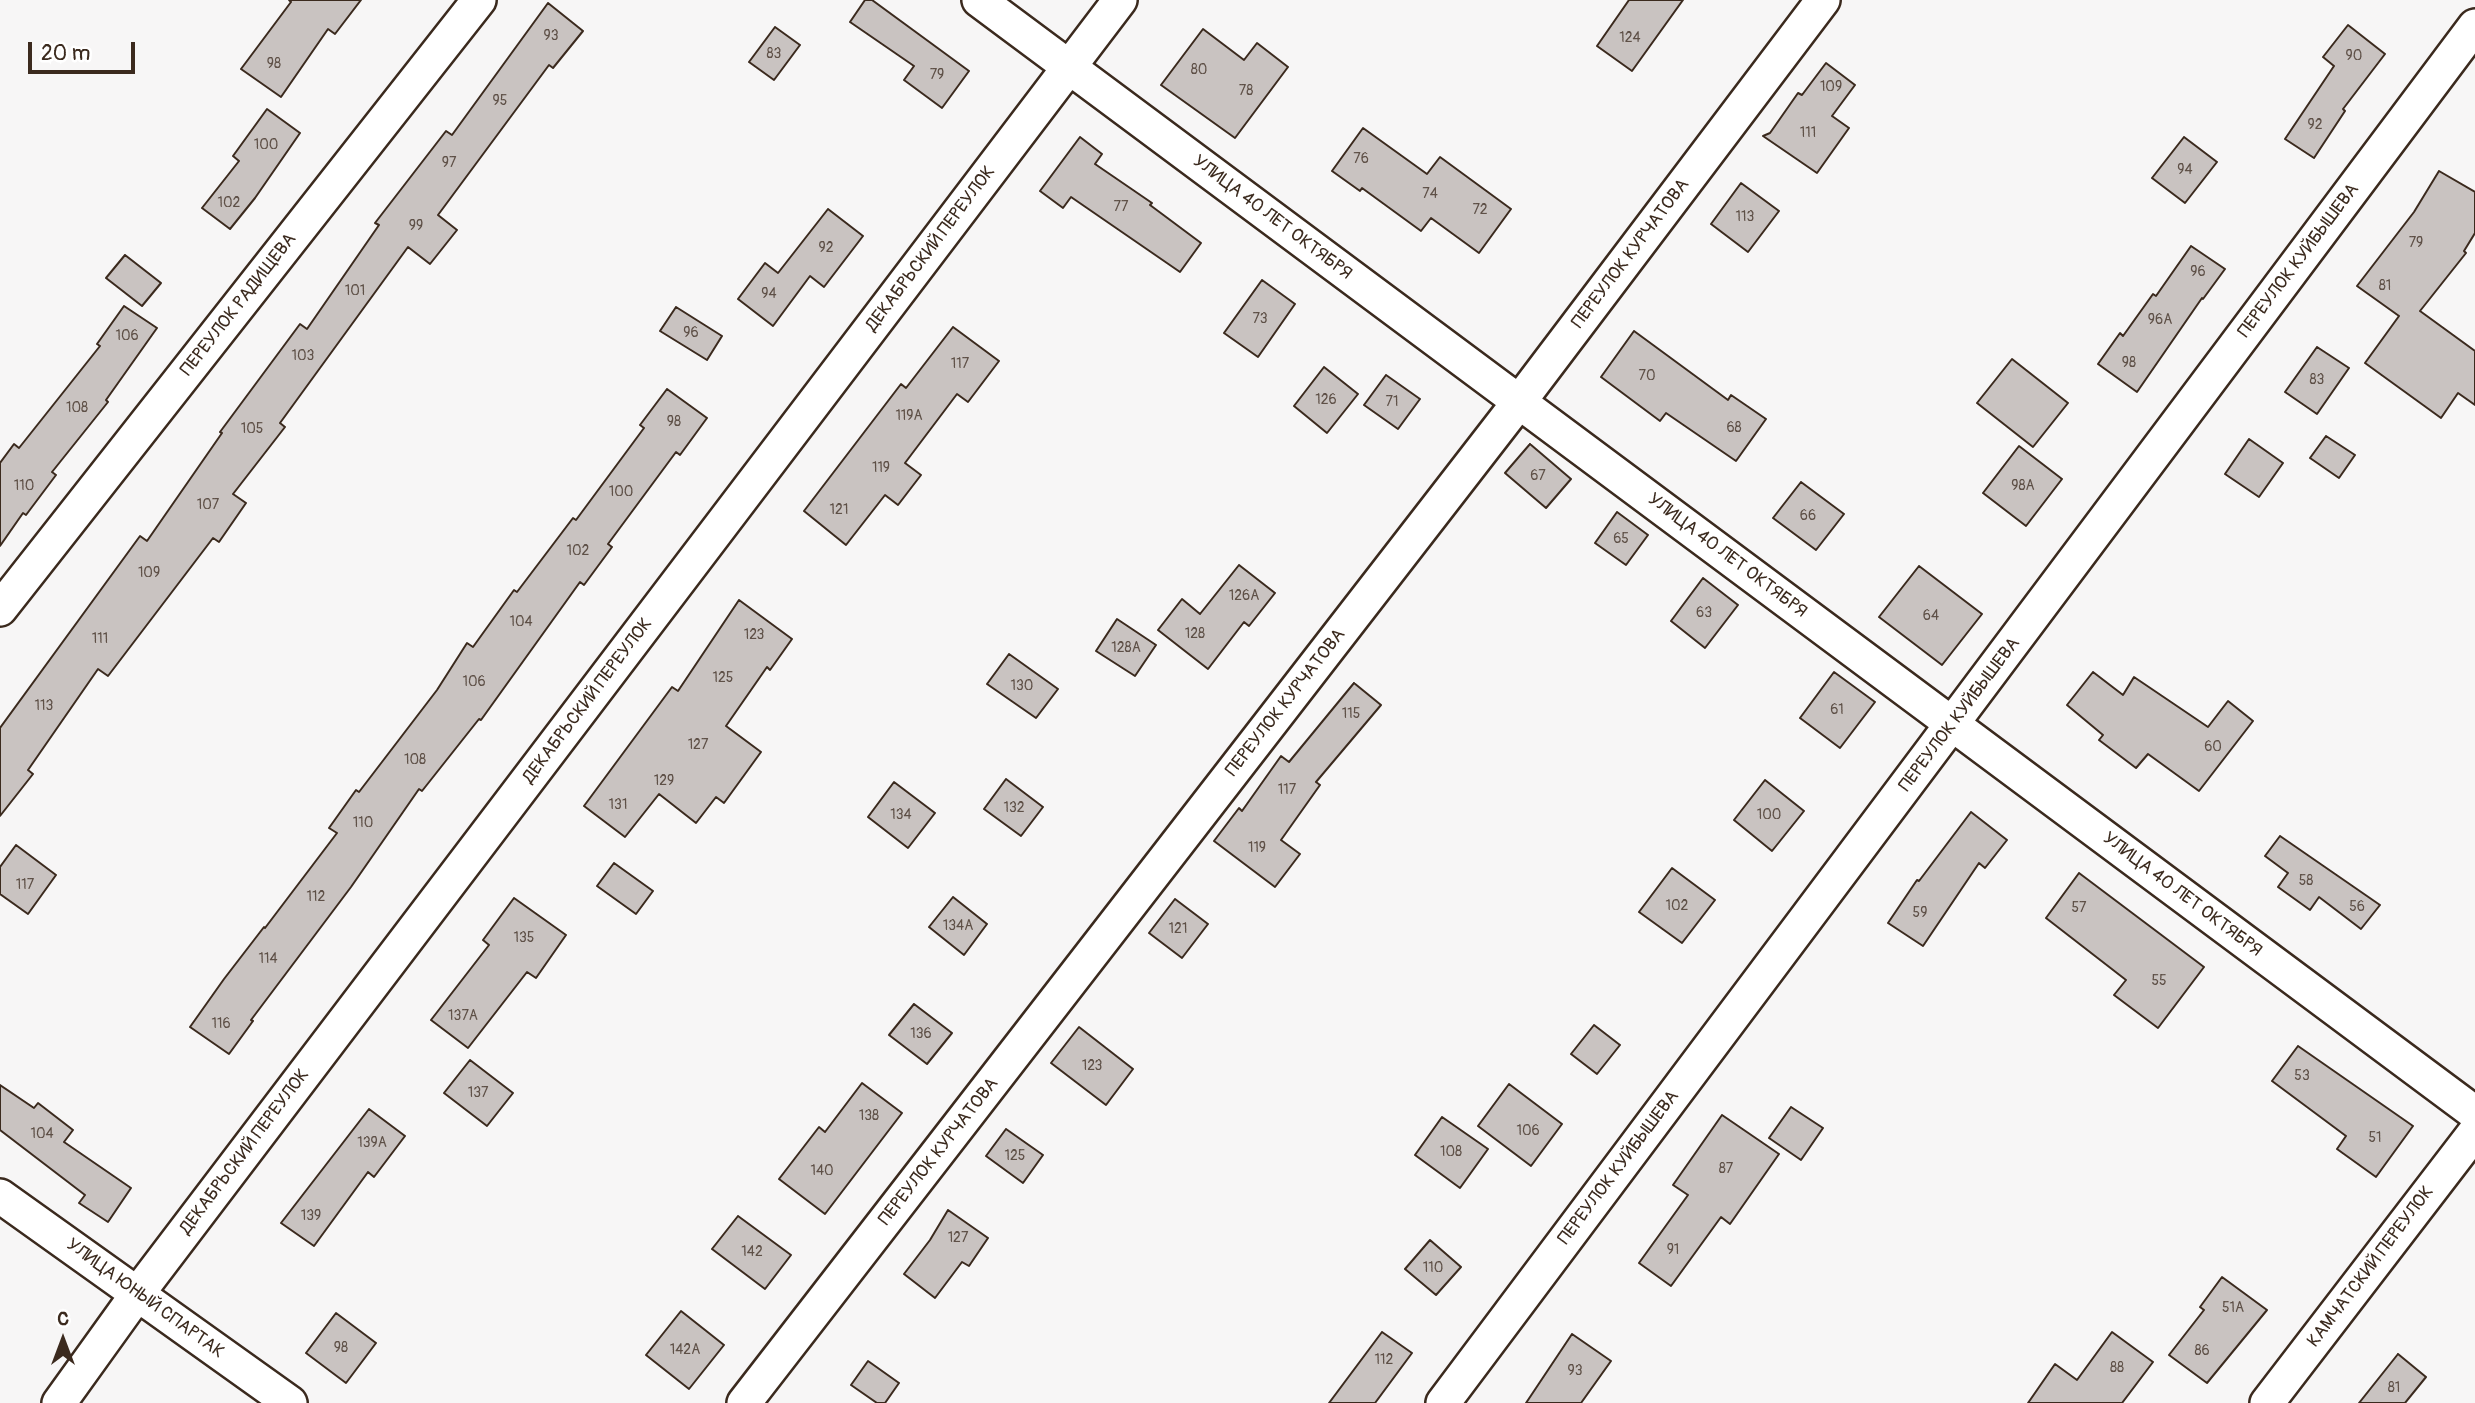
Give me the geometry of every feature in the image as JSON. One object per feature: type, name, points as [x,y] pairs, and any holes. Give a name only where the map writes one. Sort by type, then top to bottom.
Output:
[{"type":"street","name":"ПЕРЕУЛОК РАДИЩЕВА","points":[[0,609],[479,0]]},
{"type":"street","name":"УЛИЦА 40 ЛЕТ ОКТЯБРЯ","points":[[979,0],[2475,1113]]},
{"type":"street","name":"ДЕКАБРЬСКИЙ ПЕРЕУЛОК","points":[[59,1403],[138,1293],[1120,0]]},
{"type":"street","name":"ПЕРЕУЛОК КУРЧАТОВА","points":[[744,1403],[1519,402],[1823,0]]},
{"type":"street","name":"ПЕРЕУЛОК КУЙБЫШЕВА","points":[[1443,1403],[2475,26]]},
{"type":"street","name":"КАМЧАТСКИЙ ПЕРЕУЛОК","points":[[2267,1403],[2475,1132]]},
{"type":"street","name":"УЛИЦА ЮНЫЙ СПАРТАК","points":[[0,1196],[290,1403]]},
{"type":"building","points":[[289,0],[361,0],[335,34],[328,29],[281,97],[241,69],[291,2]]},
{"type":"building","points":[[865,0],[872,0],[969,71],[942,108],[904,80],[914,66],[850,22]]},
{"type":"building","points":[[1629,0],[1683,0],[1632,71],[1597,46]]},
{"type":"building","points":[[548,3],[583,31],[553,68],[549,65],[438,215],[457,230],[430,264],[408,247],[280,423],[285,427],[233,494],[246,503],[219,542],[213,538],[108,676],[98,669],[28,770],[33,774],[0,816],[0,728],[140,536],[147,541],[222,433],[220,432],[300,324],[307,329],[379,225],[375,223],[446,131],[452,135]]},
{"type":"building","points":[[2348,25],[2385,54],[2343,109],[2345,111],[2314,158],[2285,139],[2334,66],[2323,57]]},
{"type":"building","points":[[775,27],[800,45],[774,80],[749,62]]},
{"type":"building","points":[[1203,29],[1244,60],[1257,43],[1288,67],[1235,138],[1161,85]]},
{"type":"building","points":[[1826,63],[1855,85],[1832,116],[1849,128],[1817,173],[1763,136],[1770,133],[1798,93],[1802,95]]},
{"type":"building","points":[[267,109],[300,133],[230,229],[202,208],[239,161],[233,156]]},
{"type":"building","points":[[1363,128],[1427,174],[1440,157],[1511,209],[1479,253],[1431,218],[1421,231],[1362,188],[1360,191],[1332,171]]},
{"type":"building","points":[[1080,137],[1102,154],[1095,164],[1152,203],[1150,205],[1201,243],[1180,272],[1071,197],[1063,208],[1040,191]]},
{"type":"building","points":[[2184,137],[2217,162],[2185,203],[2152,178]]},
{"type":"building","points":[[2439,171],[2475,192],[2475,233],[2464,251],[2466,253],[2420,311],[2475,351],[2475,405],[2458,393],[2441,418],[2365,363],[2399,316],[2357,286],[2414,212]]},
{"type":"building","points":[[1741,183],[1779,211],[1748,252],[1711,224]]},
{"type":"building","points":[[828,209],[863,236],[824,287],[810,276],[773,326],[738,299],[765,263],[778,273]]},
{"type":"building","points":[[2191,246],[2225,269],[2137,392],[2098,364],[2120,333],[2123,336],[2153,294],[2156,296]]},
{"type":"building","points":[[125,255],[161,283],[142,306],[106,278]]},
{"type":"building","points":[[1262,280],[1295,304],[1258,357],[1224,333]]},
{"type":"building","points":[[124,306],[157,328],[106,400],[108,402],[52,472],[56,475],[26,515],[23,513],[0,546],[0,463],[14,444],[19,448],[100,346],[97,344]]},
{"type":"building","points":[[676,307],[722,336],[707,360],[660,331]]},
{"type":"building","points":[[953,327],[999,361],[968,402],[957,394],[905,463],[921,475],[898,505],[885,495],[846,545],[804,511],[901,384],[906,388]]},
{"type":"building","points":[[1634,331],[1728,400],[1731,395],[1766,419],[1736,461],[1666,413],[1660,421],[1601,377]]},
{"type":"building","points":[[2317,347],[2349,368],[2317,414],[2285,392]]},
{"type":"building","points":[[2012,359],[2068,403],[2033,447],[1977,403]]},
{"type":"building","points":[[1324,367],[1358,394],[1327,433],[1294,406]]},
{"type":"building","points":[[1386,375],[1420,399],[1398,429],[1364,405]]},
{"type":"building","points":[[667,389],[707,418],[680,455],[676,452],[608,544],[612,547],[584,585],[580,582],[481,720],[479,719],[422,791],[419,789],[229,1054],[190,1027],[337,833],[329,828],[356,790],[359,792],[437,690],[467,643],[473,647],[514,590],[517,592],[573,518],[576,520],[644,428],[640,425]]},
{"type":"building","points":[[2326,436],[2355,455],[2339,478],[2310,458]]},
{"type":"building","points":[[2249,439],[2283,463],[2259,497],[2225,474]]},
{"type":"building","points":[[1530,444],[1571,479],[1546,508],[1505,473]]},
{"type":"building","points":[[2019,446],[2062,479],[2026,526],[1983,493]]},
{"type":"building","points":[[1801,482],[1844,514],[1816,550],[1773,518]]},
{"type":"building","points":[[1617,512],[1648,535],[1626,565],[1595,543]]},
{"type":"building","points":[[1239,565],[1275,593],[1249,626],[1244,622],[1208,669],[1158,630],[1182,599],[1200,614]]},
{"type":"building","points":[[1919,566],[1982,614],[1942,665],[1879,617]]},
{"type":"building","points":[[1703,578],[1738,605],[1705,648],[1671,621]]},
{"type":"building","points":[[739,600],[792,639],[770,670],[767,667],[726,726],[761,752],[724,803],[716,797],[696,823],[659,794],[625,837],[584,806],[672,687],[678,691]]},
{"type":"building","points":[[1117,619],[1156,645],[1135,676],[1096,651]]},
{"type":"building","points":[[1009,654],[1058,689],[1036,718],[987,684]]},
{"type":"building","points":[[1834,672],[1875,702],[1840,748],[1800,718]]},
{"type":"building","points":[[2093,672],[2123,695],[2134,677],[2208,727],[2228,701],[2253,721],[2199,791],[2148,754],[2136,768],[2099,740],[2103,735],[2067,705]]},
{"type":"building","points":[[1354,683],[1381,705],[1316,782],[1320,785],[1281,840],[1300,854],[1275,887],[1214,841],[1239,808],[1242,811],[1281,756],[1289,762]]},
{"type":"building","points":[[1006,779],[1043,807],[1021,836],[984,809]]},
{"type":"building","points":[[1765,780],[1804,811],[1772,851],[1734,820]]},
{"type":"building","points":[[894,782],[935,813],[908,848],[868,817]]},
{"type":"building","points":[[1971,812],[2007,840],[1985,868],[1979,863],[1923,946],[1888,923],[1917,880],[1919,881]]},
{"type":"building","points":[[2280,836],[2380,905],[2361,929],[2319,897],[2310,910],[2278,887],[2288,873],[2265,856]]},
{"type":"building","points":[[16,845],[56,875],[28,914],[0,894],[0,867]]},
{"type":"building","points":[[614,863],[653,891],[636,914],[597,886]]},
{"type":"building","points":[[1672,868],[1715,900],[1682,943],[1639,912]]},
{"type":"building","points":[[2079,873],[2204,967],[2158,1028],[2114,995],[2126,980],[2046,918]]},
{"type":"building","points":[[953,897],[987,924],[964,955],[929,927]]},
{"type":"building","points":[[514,898],[566,935],[536,978],[527,972],[468,1048],[431,1020],[489,945],[483,940]]},
{"type":"building","points":[[1175,899],[1208,924],[1182,958],[1149,933]]},
{"type":"building","points":[[914,1004],[952,1033],[927,1064],[889,1035]]},
{"type":"building","points":[[1594,1025],[1620,1045],[1597,1074],[1571,1054]]},
{"type":"building","points":[[1079,1027],[1133,1069],[1106,1105],[1051,1063]]},
{"type":"building","points":[[2298,1046],[2413,1126],[2376,1177],[2337,1149],[2346,1136],[2272,1081]]},
{"type":"building","points":[[470,1060],[513,1093],[487,1126],[444,1093]]},
{"type":"building","points":[[862,1083],[902,1113],[825,1214],[779,1179],[819,1127],[825,1132]]},
{"type":"building","points":[[1509,1084],[1562,1124],[1531,1166],[1478,1126]]},
{"type":"building","points":[[0,1085],[34,1108],[38,1103],[73,1130],[64,1142],[131,1188],[108,1222],[79,1203],[85,1195],[0,1130]]},
{"type":"building","points":[[1791,1107],[1823,1128],[1801,1160],[1769,1138]]},
{"type":"building","points":[[369,1109],[405,1136],[374,1177],[368,1172],[314,1246],[281,1223]]},
{"type":"building","points":[[1722,1115],[1779,1154],[1730,1224],[1721,1217],[1671,1286],[1639,1263],[1688,1195],[1673,1185]]},
{"type":"building","points":[[1442,1117],[1488,1149],[1460,1188],[1415,1155]]},
{"type":"building","points":[[1006,1129],[1043,1155],[1023,1183],[986,1156]]},
{"type":"building","points":[[948,1210],[988,1238],[969,1266],[962,1262],[935,1298],[904,1274],[930,1240]]},
{"type":"building","points":[[738,1216],[791,1255],[765,1289],[712,1249]]},
{"type":"building","points":[[1430,1240],[1461,1267],[1436,1295],[1405,1269]]},
{"type":"building","points":[[2222,1277],[2267,1310],[2207,1383],[2169,1355],[2204,1310],[2200,1307]]},
{"type":"building","points":[[681,1311],[724,1345],[689,1389],[646,1355]]},
{"type":"building","points":[[336,1313],[376,1343],[346,1383],[306,1353]]},
{"type":"building","points":[[1382,1332],[1412,1353],[1375,1403],[1329,1403]]},
{"type":"building","points":[[2112,1332],[2153,1362],[2122,1403],[2028,1403],[2055,1364],[2077,1380]]},
{"type":"building","points":[[1572,1334],[1611,1361],[1581,1403],[1526,1403]]},
{"type":"building","points":[[2398,1354],[2426,1377],[2405,1403],[2359,1403]]},
{"type":"building","points":[[868,1361],[899,1383],[885,1403],[877,1403],[851,1385]]}]
